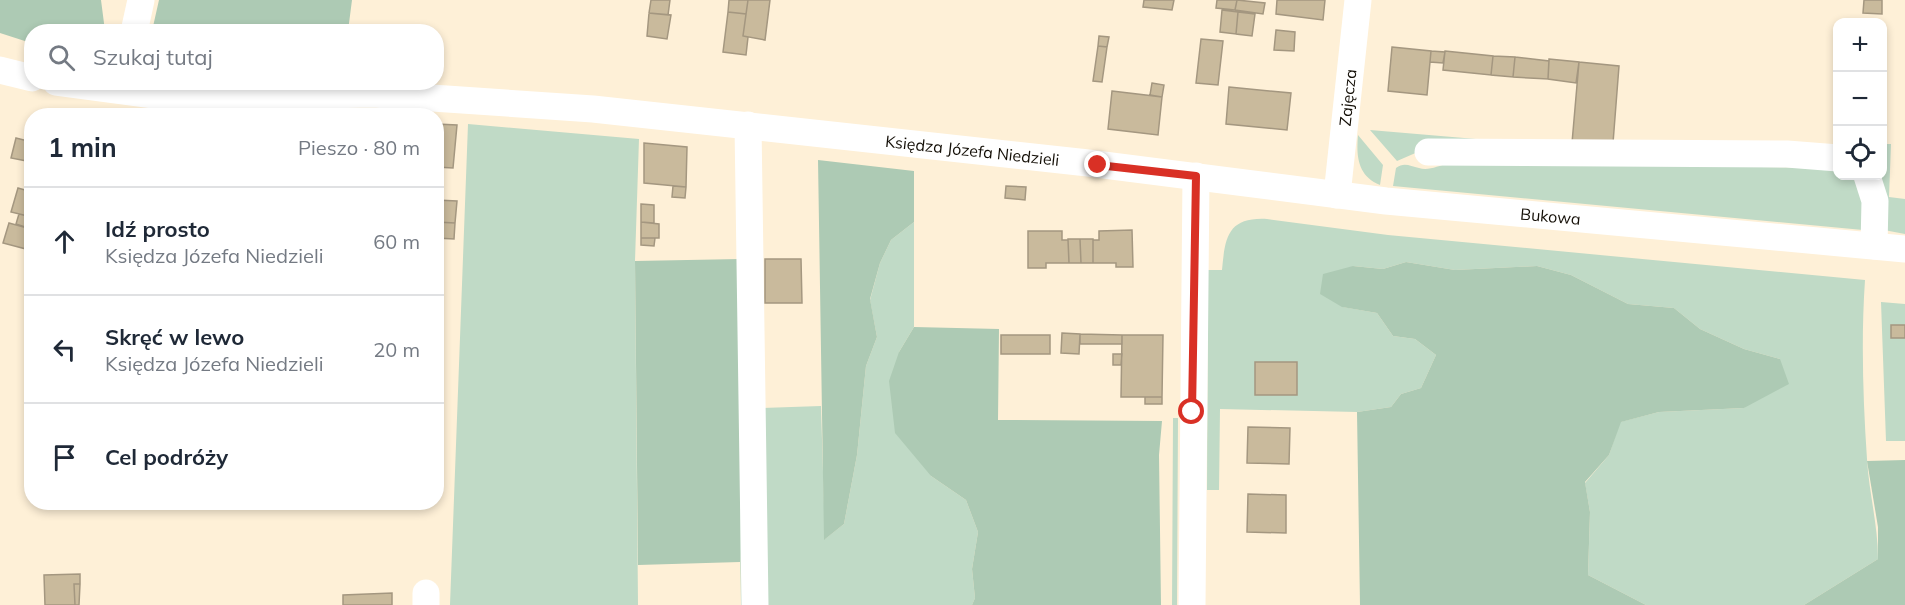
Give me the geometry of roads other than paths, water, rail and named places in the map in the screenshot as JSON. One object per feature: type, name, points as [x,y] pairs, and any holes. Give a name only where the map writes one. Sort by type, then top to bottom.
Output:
[{"type":"street","points":[[136,24],[141,0]]},
{"type":"street","name":"Zajęcza","points":[[1337,195],[1358,0]]},
{"type":"street","points":[[0,70],[24,76]]},
{"type":"street","name":"Księdza Józefa Niedzieli","points":[[147,90],[209,97],[373,94],[464,99],[748,125],[1196,176]]},
{"type":"street","points":[[748,125],[755,605]]},
{"type":"street","points":[[1428,152],[1787,154],[1833,158]]},
{"type":"street","points":[[1192,605],[1196,176]]},
{"type":"street","name":"Bukowa","points":[[1196,176],[1337,195],[1905,249]]},
{"type":"street","points":[[1868,180],[1875,201],[1874,246]]}]
